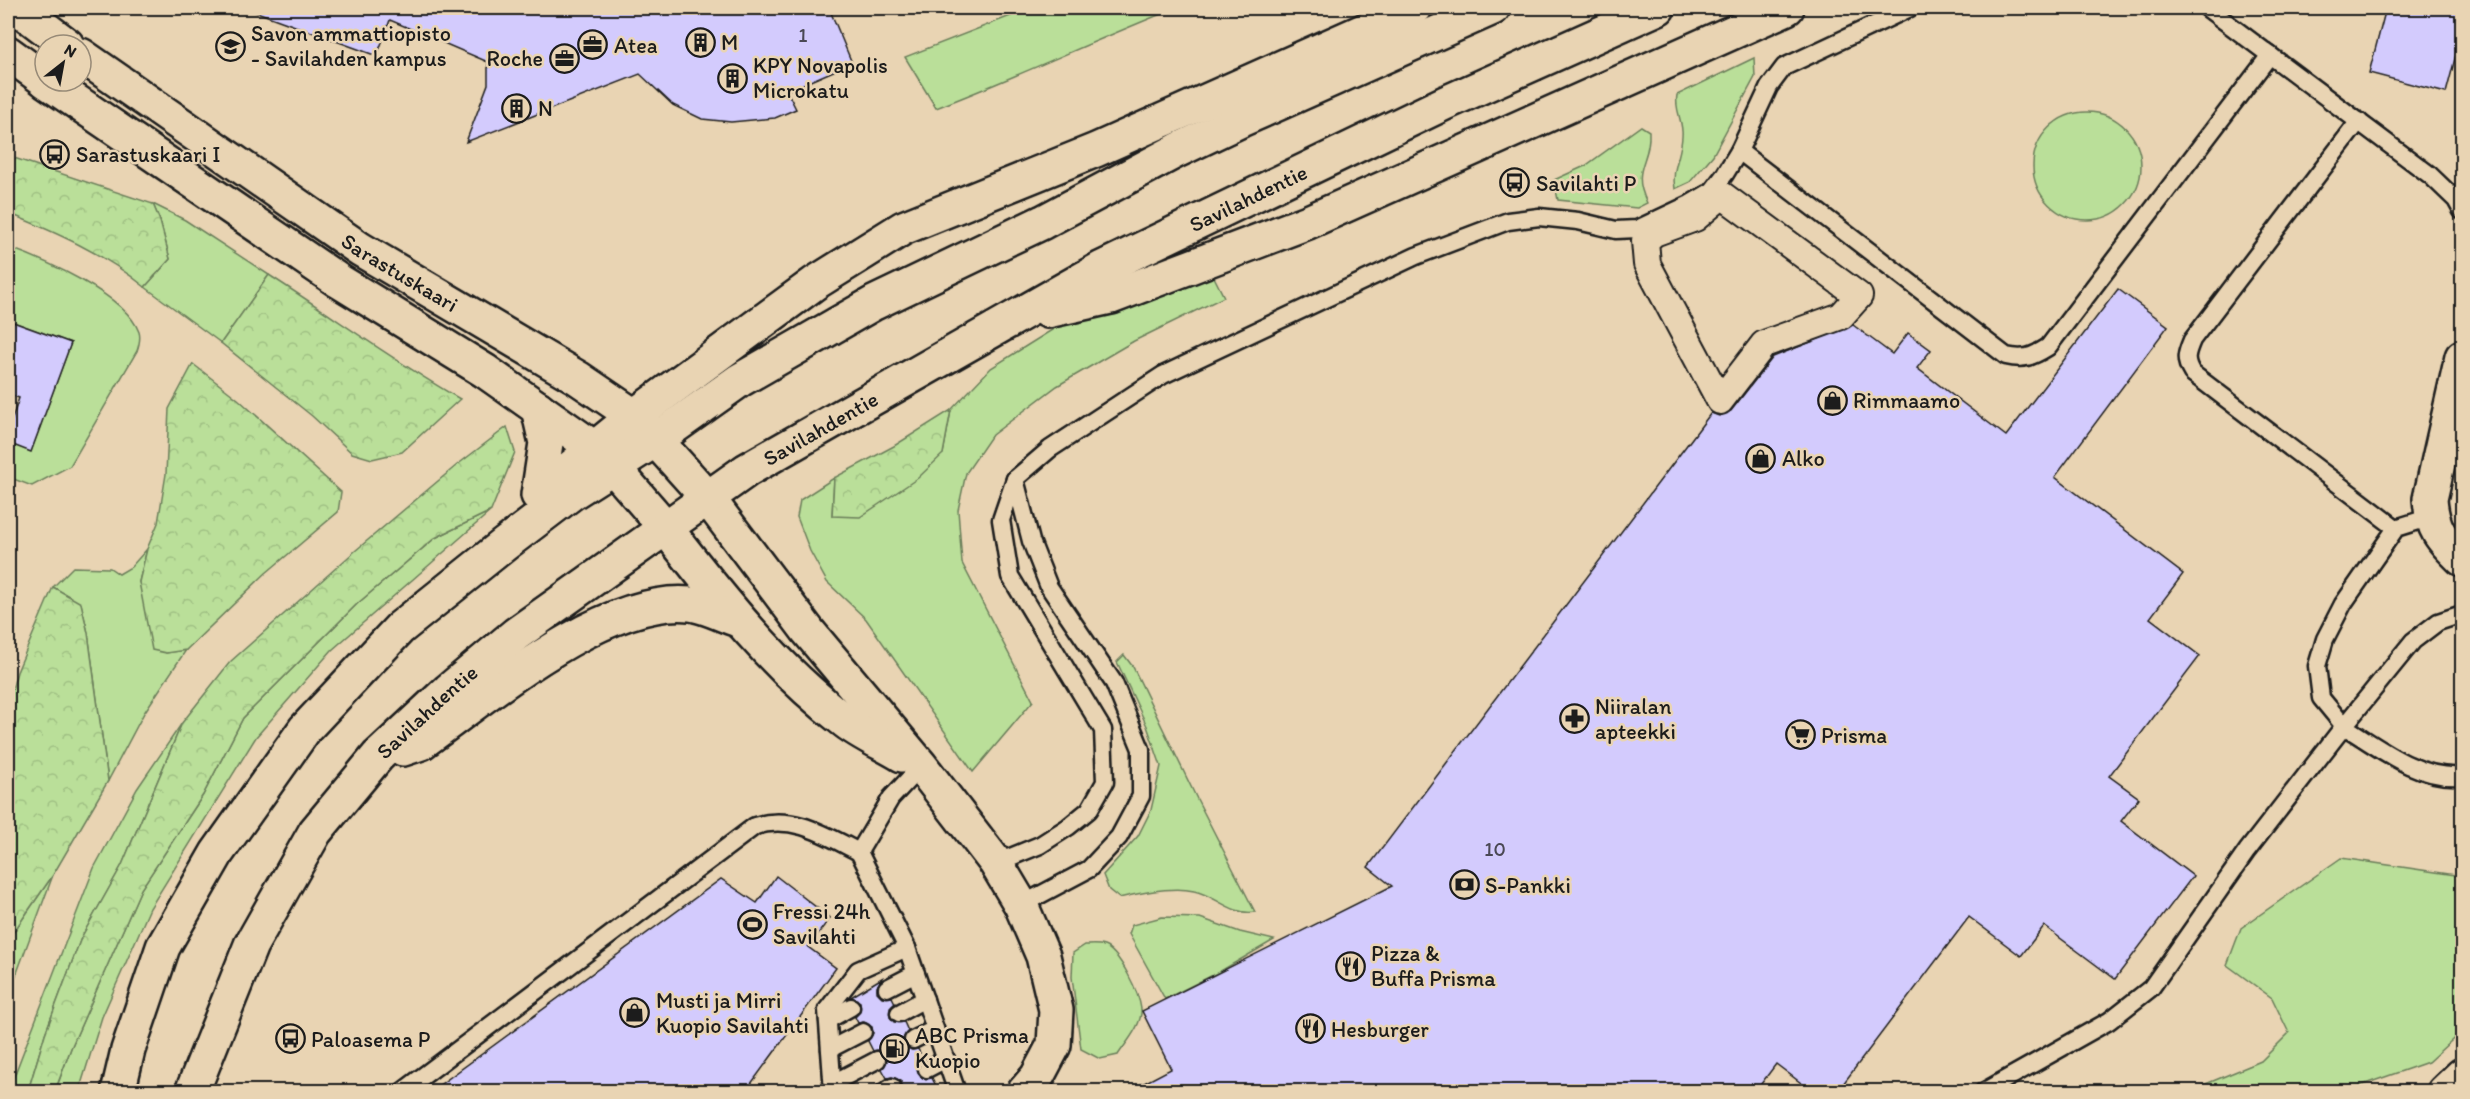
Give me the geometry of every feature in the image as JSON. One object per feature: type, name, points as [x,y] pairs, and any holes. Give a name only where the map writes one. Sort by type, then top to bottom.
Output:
[{"type":"main road","points":[[18,8],[51,33]]},
{"type":"main road","points":[[118,1092],[128,1050],[163,947],[217,853],[305,729],[400,628],[572,493],[603,458],[634,416],[815,283],[903,228],[1096,150],[1415,8]]},
{"type":"main road","name":"Savilahdentie","points":[[192,1092],[251,945],[315,832],[378,756],[449,690],[516,634],[747,470],[1102,268],[1514,71],[1658,8]]},
{"type":"main road","points":[[1017,318],[1111,297],[1308,222],[1787,8]]},
{"type":"main road","points":[[538,495],[603,458],[657,439],[740,380],[874,303],[1043,222],[1210,135],[1485,11]]},
{"type":"main road","name":"Sarastuskaari","points":[[8,53],[33,72]]},
{"type":"main road","name":"Sarastuskaari","points":[[93,63],[360,249],[578,378],[634,416],[657,439],[707,497],[808,631],[921,766],[996,863],[1022,905],[1043,956],[1056,1010],[1054,1045],[1037,1077],[1024,1092]]},
{"type":"main road","name":"Sarastuskaari","points":[[63,93],[339,281],[485,371],[603,458],[665,527],[738,620],[792,676],[848,723],[921,766]]},
{"type":"main road","points":[[2463,357],[2430,499],[2431,517],[2440,539],[2463,559]]},
{"type":"main road","points":[[505,544],[538,495],[546,443],[538,408]]},
{"type":"main road","points":[[378,756],[421,743],[558,647],[609,620],[645,606],[691,604],[738,620]]},
{"type":"main road","points":[[2444,1092],[2463,1075]]},
{"type":"street","points":[[1722,195],[1859,296],[1841,316],[1764,344],[1720,401],[1647,264],[1645,242],[1654,233],[1695,218],[1722,195]]},
{"type":"lane","points":[[996,863],[1040,844],[1068,827],[1089,810],[1105,782],[1103,730],[1010,576],[1001,520],[1015,479],[1050,449],[1163,375],[1416,256],[1508,221],[1539,217],[1578,221],[1616,230],[1638,229],[1712,191],[1739,151],[1769,87],[1784,67],[1910,8]]},
{"type":"lane","points":[[2216,10],[2270,55],[2430,175],[2463,211]]},
{"type":"lane","points":[[1739,151],[1997,350],[2006,356],[2019,359],[2032,357],[2048,347],[2270,55]]},
{"type":"lane","points":[[2359,121],[2192,340],[2186,352],[2186,363],[2192,373],[2396,528]]},
{"type":"lane","points":[[1015,479],[1031,541],[1049,587],[1114,683],[1141,749],[1141,796],[1119,837],[1089,869],[1022,905]]},
{"type":"lane","points":[[2431,517],[2396,528],[2343,604],[2325,639],[2317,666],[2321,698],[2344,726],[2399,761],[2448,778],[2463,776]]},
{"type":"lane","points":[[1983,1092],[2109,1022],[2151,988],[2247,851],[2413,641],[2438,622],[2463,614]]},
{"type":"lane","points":[[859,852],[891,798],[921,766]]},
{"type":"lane","points":[[402,1092],[754,826],[787,821],[815,830],[859,852],[907,948],[955,1091]]},
{"type":"lane","points":[[877,1060],[833,1087],[827,1010],[858,970],[907,948]]},
{"type":"lane","points":[[887,988],[916,973]]},
{"type":"lane","points":[[899,1013],[925,999]]},
{"type":"lane","points":[[828,1020],[851,1008]]},
{"type":"lane","points":[[913,1040],[935,1029]]},
{"type":"lane","points":[[830,1049],[863,1032]]},
{"type":"lane","points":[[927,1069],[946,1059]]},
{"type":"green space","points":[[1031,8],[1176,8],[936,108],[905,57]]},
{"type":"green space","points":[[1754,58],[1755,77],[1713,155],[1690,182],[1675,189],[1674,176],[1682,132],[1677,95]]},
{"type":"green space","points":[[2087,112],[2108,116],[2125,128],[2137,145],[2141,166],[2137,187],[2125,204],[2108,216],[2087,220],[2066,216],[2049,204],[2037,187],[2033,166],[2037,145],[2049,128],[2066,116]]},
{"type":"green space","points":[[1641,126],[1649,131],[1649,142],[1640,181],[1647,203],[1637,208],[1558,200],[1554,180],[1585,166]]},
{"type":"green space","points":[[8,156],[153,204],[170,259],[145,287],[96,254],[8,213]]},
{"type":"green space","points":[[153,204],[185,220],[269,275],[221,343],[145,287],[170,259]]},
{"type":"green space","points":[[8,247],[62,270],[101,292],[131,318],[140,337],[137,351],[70,466],[32,486],[8,477],[8,443],[31,451],[71,343],[8,320]]},
{"type":"green space","points":[[1212,273],[1224,297],[1134,341],[1057,386],[992,435],[966,473],[958,510],[962,563],[1033,701],[973,772],[866,619],[827,582],[810,551],[797,517],[800,500],[834,478],[832,516],[943,454],[951,410],[991,368],[1063,323],[1118,314]]},
{"type":"green space","points":[[269,275],[387,354],[460,399],[402,452],[372,459],[352,453],[312,416],[221,343]]},
{"type":"green space","points":[[193,364],[238,399],[341,492],[338,512],[266,573],[186,650],[166,653],[152,650],[139,582],[147,549],[158,523],[166,474],[169,409]]},
{"type":"green space","points":[[951,410],[943,454],[918,478],[860,517],[832,516],[834,478],[894,446]]},
{"type":"green space","points":[[507,427],[515,452],[491,511],[435,538],[357,604],[243,718],[203,795],[141,889],[71,1048],[55,1091],[28,1091],[45,1034],[81,938],[122,865],[182,723],[230,662],[355,551],[457,465]]},
{"type":"green space","points":[[491,511],[332,650],[256,737],[150,908],[102,1017],[79,1091],[55,1092],[71,1048],[141,889],[203,795],[243,718],[357,604],[435,538]]},
{"type":"green space","points":[[147,549],[139,582],[166,653],[186,650],[144,713],[108,781],[88,633],[81,604],[53,587],[73,567],[110,568],[119,574],[131,567]]},
{"type":"green space","points":[[53,587],[81,603],[88,633],[108,781],[53,875],[8,940],[8,704],[17,672]]},
{"type":"green space","points":[[1124,655],[1133,667],[1255,912],[1239,911],[1194,891],[1176,889],[1119,898],[1109,890],[1103,875],[1138,836],[1151,810],[1161,766],[1147,726],[1117,662]]},
{"type":"green space","points":[[182,723],[122,865],[81,938],[45,1034],[28,1091],[8,1092],[94,868],[137,789]]},
{"type":"green space","points":[[2341,858],[2462,876],[2462,1031],[2428,1062],[2345,1091],[2189,1091],[2261,1061],[2289,1033],[2272,998],[2227,965],[2241,928]]},
{"type":"green space","points":[[53,875],[8,997],[8,940]]},
{"type":"green space","points":[[1162,917],[1200,918],[1240,932],[1274,940],[1219,972],[1165,999],[1129,934],[1132,925]]},
{"type":"green space","points":[[1085,945],[1104,946],[1116,956],[1133,984],[1141,1009],[1136,1027],[1118,1055],[1100,1059],[1081,1049],[1072,977],[1073,953]]},
{"type":"building","name":"KPY Novapolis Microkatu","points":[[255,8],[829,8],[852,63],[787,91],[796,109],[775,118],[731,122],[702,119],[673,105],[640,74],[466,142],[488,84],[488,62],[390,20],[377,56],[254,11]]},
{"type":"building","points":[[2386,8],[2463,8],[2463,28],[2446,93],[2369,73]]},
{"type":"building","points":[[2118,289],[2168,326],[2055,477],[2183,574],[2150,618],[2200,656],[2109,776],[2139,798],[2121,821],[2193,876],[2115,979],[2044,926],[2021,956],[1969,917],[1837,1092],[1813,1092],[1776,1064],[1755,1092],[1127,1092],[1171,1069],[1142,1011],[1392,886],[1368,867],[1711,413],[1719,416],[1731,411],[1773,357],[1853,325],[1892,354],[1908,333],[1931,350],[1917,368],[2006,436]]},
{"type":"building","points":[[13,322],[71,343],[31,452],[8,443],[8,431],[19,398],[8,394],[8,337]]},
{"type":"building","points":[[776,876],[830,918],[808,947],[836,968],[745,1092],[430,1092],[721,879],[757,903]]},
{"type":"building","points":[[882,978],[877,992],[882,997],[892,997],[895,1003],[890,1008],[890,1017],[894,1022],[904,1022],[908,1031],[903,1039],[904,1045],[912,1050],[918,1049],[923,1059],[918,1064],[918,1073],[922,1078],[932,1078],[939,1092],[901,1092],[901,1081],[892,1077],[887,1078],[882,1069],[887,1061],[886,1055],[878,1050],[873,1051],[868,1041],[873,1033],[872,1027],[864,1022],[858,1023],[855,1017],[860,1012],[860,1002],[851,997]]},
{"type":"railway","points":[[2453,1092],[2462,1089]]},
{"type":"place","name":"M","points":[[700,42]]},
{"type":"place","name":"Atea","points":[[593,45]]},
{"type":"place","name":"Savon ammattiopisto - Savilahden kampus","points":[[230,46]]},
{"type":"place","name":"Roche","points":[[564,58]]},
{"type":"place","name":"KPY Novapolis Microkatu","points":[[732,78]]},
{"type":"place","name":"N","points":[[517,108]]},
{"type":"place","name":"Sarastuskaari I","points":[[55,154]]},
{"type":"place","name":"Savilahti P","points":[[1515,183]]},
{"type":"place","name":"Rimmaamo","points":[[1832,400]]},
{"type":"place","name":"Alko","points":[[1761,458]]},
{"type":"place","name":"Niiralan apteekki","points":[[1574,719]]},
{"type":"place","name":"Prisma","points":[[1800,735]]},
{"type":"place","name":"S-Pankki","points":[[1464,885]]},
{"type":"place","name":"Fressi 24h Savilahti","points":[[752,924]]},
{"type":"place","name":"Pizza & Buffa Prisma","points":[[1350,966]]},
{"type":"place","name":"Musti ja Mirri Kuopio Savilahti","points":[[635,1013]]},
{"type":"place","name":"Hesburger","points":[[1310,1029]]},
{"type":"place","name":"Paloasema P","points":[[290,1039]]},
{"type":"place","name":"ABC Prisma Kuopio","points":[[894,1048]]}]
